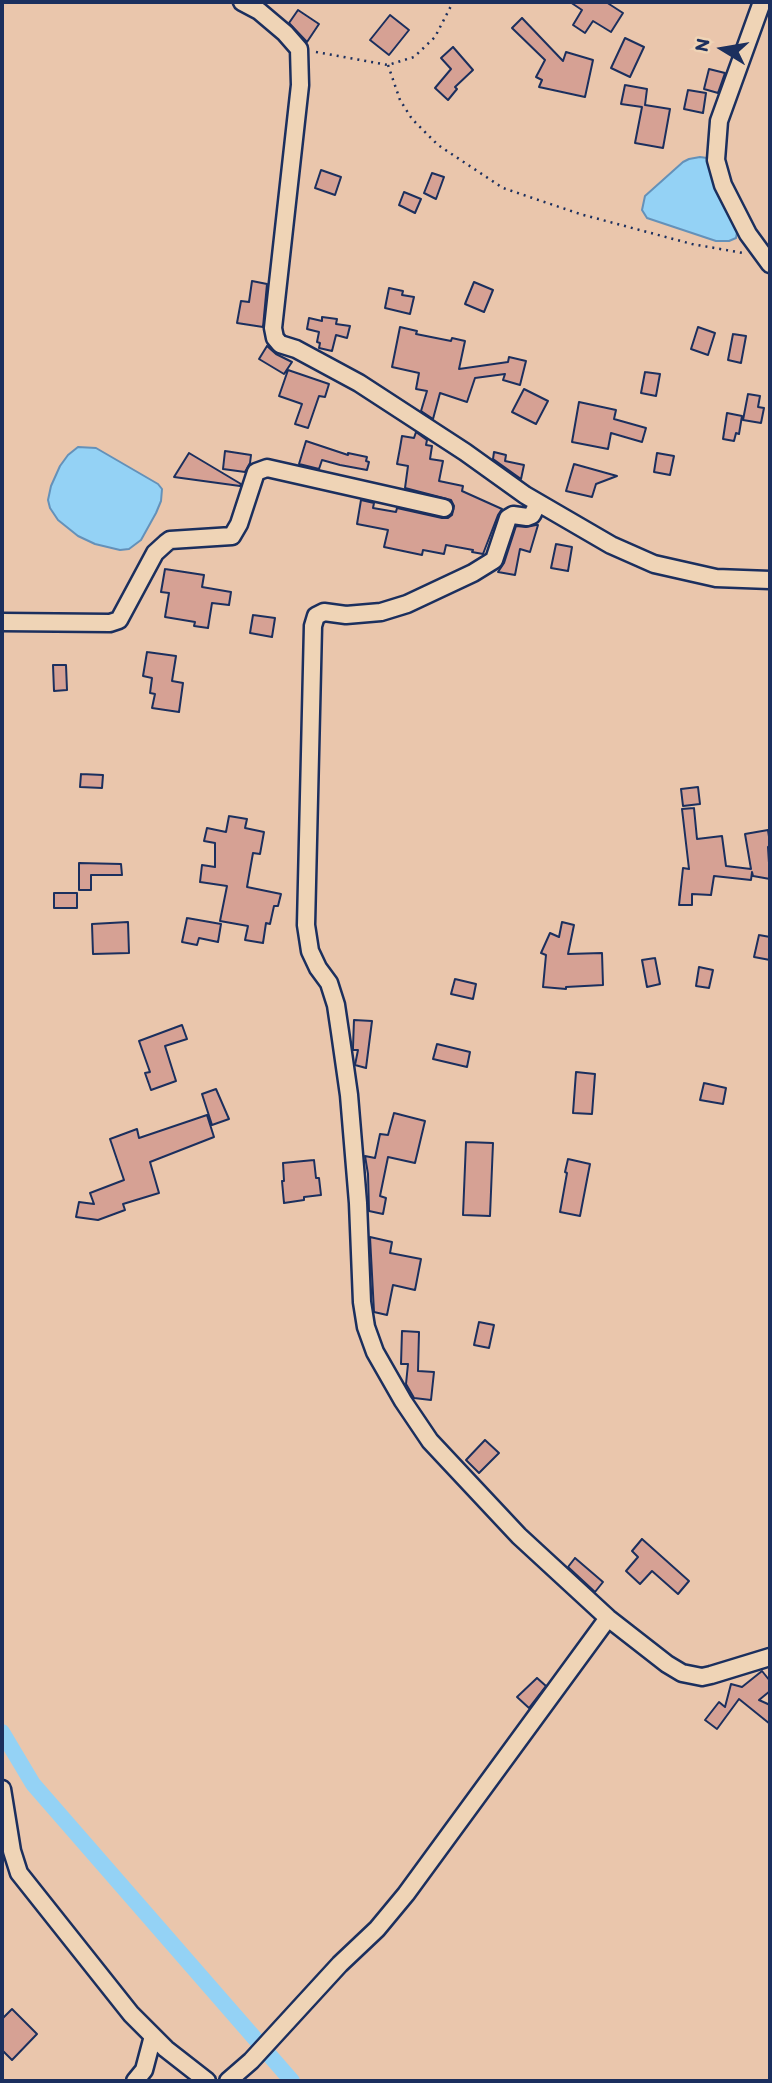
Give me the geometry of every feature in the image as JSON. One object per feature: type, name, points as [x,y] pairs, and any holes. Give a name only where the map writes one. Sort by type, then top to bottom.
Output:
[{"type":"street","points":[[242,2],[285,33],[299,49],[300,85],[273,328],[275,338],[280,344],[296,349],[359,383],[465,452],[502,480],[611,545],[654,564],[716,578],[770,580]]},
{"type":"street","points":[[762,2],[719,121],[715,147],[723,185],[748,234],[769,261]]},
{"type":"street","points":[[2,622],[110,623],[119,620],[155,553],[166,542],[232,536],[239,524],[256,472],[267,468],[444,508]]},
{"type":"street","points":[[538,503],[532,515],[513,515],[508,518],[494,559],[473,573],[407,604],[381,612],[346,615],[324,612],[316,615],[312,638],[306,925],[310,951],[329,983],[336,1005],[349,1096],[362,1302],[366,1327],[375,1352],[430,1441],[519,1536],[608,1618],[682,1673],[702,1677],[770,1657]]},
{"type":"street","points":[[228,2081],[251,2061],[406,1894],[608,1618]]},
{"type":"street","points":[[2,1789],[12,1851],[19,1872],[131,2014],[166,2049],[204,2079]]},
{"type":"street","points":[[135,2081],[144,2070],[153,2036]]},
{"type":"path","points":[[299,49],[388,65],[414,57],[423,50],[435,37],[453,2]]},
{"type":"path","points":[[388,65],[400,100],[412,119],[438,145],[503,188],[580,214],[769,261]]},
{"type":"water","points":[[700,157],[707,158],[738,227],[736,238],[729,241],[716,241],[647,218],[642,210],[645,196],[683,162]]},
{"type":"water","points":[[78,447],[96,448],[158,484],[162,489],[156,513],[141,540],[129,549],[120,550],[95,544],[78,536],[58,520],[50,508],[48,500],[51,486],[60,466]]},
{"type":"building","points":[[570,2],[606,2],[623,13],[611,32],[593,21],[585,33],[573,25],[582,10]]},
{"type":"building","points":[[298,10],[319,24],[307,42],[289,23]]},
{"type":"building","points":[[390,15],[409,30],[389,55],[370,40]]},
{"type":"building","points":[[522,18],[563,61],[566,52],[593,60],[585,97],[539,87],[542,80],[536,77],[545,60],[512,28]]},
{"type":"building","points":[[625,38],[644,47],[630,77],[611,68]]},
{"type":"building","points":[[453,47],[473,70],[455,87],[457,89],[448,100],[435,88],[451,69],[441,58]]},
{"type":"building","points":[[709,69],[725,73],[718,93],[704,89]]},
{"type":"building","points":[[625,85],[647,89],[645,105],[670,109],[663,148],[635,143],[642,107],[621,104]]},
{"type":"building","points":[[688,90],[706,93],[703,113],[684,109]]},
{"type":"building","points":[[321,170],[341,177],[335,195],[315,188]]},
{"type":"building","points":[[432,173],[444,177],[436,199],[424,193]]},
{"type":"building","points":[[404,192],[421,199],[415,213],[399,205]]},
{"type":"building","points":[[252,281],[267,284],[263,327],[237,323],[241,301],[249,302]]},
{"type":"building","points":[[474,282],[493,290],[484,312],[465,304]]},
{"type":"building","points":[[389,288],[403,291],[402,295],[414,297],[410,314],[385,308]]},
{"type":"building","points":[[322,317],[337,319],[336,324],[350,326],[347,338],[336,335],[332,351],[319,348],[319,332],[307,329],[309,318],[322,321]]},
{"type":"building","points":[[400,327],[417,331],[416,334],[465,341],[459,369],[508,362],[509,357],[526,361],[520,385],[503,380],[505,374],[475,378],[467,402],[440,393],[433,419],[421,411],[427,391],[416,389],[419,373],[392,367]]},
{"type":"building","points":[[698,327],[715,333],[708,355],[691,349]]},
{"type":"building","points":[[733,334],[746,336],[741,363],[728,360]]},
{"type":"building","points":[[267,346],[292,362],[284,374],[259,359]]},
{"type":"building","points":[[288,370],[329,384],[325,397],[319,396],[308,428],[295,424],[302,404],[279,396]]},
{"type":"building","points":[[645,372],[660,374],[656,396],[641,393]]},
{"type":"building","points":[[524,389],[548,401],[536,424],[512,412]]},
{"type":"building","points":[[748,394],[760,396],[758,407],[764,408],[761,423],[743,420]]},
{"type":"building","points":[[579,402],[616,410],[614,419],[646,428],[642,442],[611,433],[608,449],[572,442]]},
{"type":"building","points":[[727,413],[742,416],[739,434],[736,433],[734,441],[723,439]]},
{"type":"building","points":[[416,432],[427,440],[426,445],[432,446],[430,459],[443,461],[439,481],[463,486],[462,491],[502,509],[483,554],[446,545],[444,554],[423,550],[422,555],[384,547],[388,530],[357,524],[361,500],[374,503],[373,508],[396,512],[397,508],[442,518],[452,515],[454,506],[451,500],[405,488],[408,466],[397,464],[402,436],[414,438]]},
{"type":"building","points":[[306,441],[348,455],[367,457],[367,470],[322,460],[319,469],[299,464]]},
{"type":"building","points":[[225,451],[251,455],[245,472],[223,469]]},
{"type":"building","points":[[494,452],[506,455],[505,461],[524,465],[521,479],[493,459]]},
{"type":"building","points":[[189,453],[241,484],[240,486],[174,477]]},
{"type":"building","points":[[657,453],[674,456],[670,475],[654,472]]},
{"type":"building","points":[[574,464],[617,476],[596,484],[592,497],[566,491]]},
{"type":"building","points":[[538,525],[530,552],[520,549],[515,575],[498,572],[504,563],[516,526]]},
{"type":"building","points":[[556,544],[572,547],[568,571],[551,568]]},
{"type":"building","points":[[165,569],[204,575],[202,587],[231,592],[229,605],[212,603],[208,628],[194,626],[195,622],[165,617],[169,593],[161,592]]},
{"type":"building","points":[[253,615],[275,618],[272,637],[250,633]]},
{"type":"building","points":[[147,652],[176,656],[172,681],[183,683],[179,712],[152,708],[155,694],[150,693],[152,678],[143,676]]},
{"type":"building","points":[[53,665],[66,665],[67,690],[54,691]]},
{"type":"building","points":[[81,774],[103,775],[102,788],[80,787]]},
{"type":"building","points":[[698,787],[700,804],[683,806],[681,789]]},
{"type":"building","points":[[694,808],[697,839],[722,836],[726,866],[751,869],[745,834],[768,830],[770,879],[753,876],[752,872],[751,880],[714,876],[711,895],[692,894],[692,905],[679,905],[683,868],[689,869],[682,809]]},
{"type":"building","points":[[229,816],[247,819],[245,828],[264,832],[260,854],[253,853],[247,887],[281,894],[278,906],[274,906],[270,924],[266,923],[263,943],[245,940],[248,926],[220,921],[227,886],[200,882],[202,865],[215,867],[215,843],[204,841],[207,828],[226,832]]},
{"type":"building","points":[[79,863],[121,864],[122,875],[91,875],[91,890],[79,890]]},
{"type":"building","points":[[54,893],[77,893],[77,908],[54,908]]},
{"type":"building","points":[[187,918],[221,924],[218,942],[199,938],[197,945],[182,942]]},
{"type":"building","points":[[128,922],[129,953],[93,954],[92,924]]},
{"type":"building","points":[[562,922],[574,925],[568,954],[602,953],[603,985],[566,989],[543,987],[546,955],[541,953],[550,933],[559,937]]},
{"type":"building","points":[[759,935],[770,937],[770,960],[754,957]]},
{"type":"building","points":[[655,958],[660,984],[647,987],[642,960]]},
{"type":"building","points":[[699,967],[713,970],[709,988],[696,986]]},
{"type":"building","points":[[455,979],[476,984],[473,999],[451,994]]},
{"type":"building","points":[[354,1020],[372,1021],[366,1068],[355,1065],[358,1050],[353,1050]]},
{"type":"building","points":[[182,1025],[187,1039],[165,1046],[176,1081],[151,1090],[145,1073],[150,1072],[139,1041]]},
{"type":"building","points":[[437,1044],[470,1052],[467,1067],[433,1059]]},
{"type":"building","points":[[576,1072],[595,1074],[592,1114],[573,1113]]},
{"type":"building","points":[[704,1083],[726,1088],[723,1104],[700,1100]]},
{"type":"building","points":[[216,1089],[229,1119],[212,1125],[202,1094]]},
{"type":"building","points":[[394,1113],[425,1121],[415,1163],[388,1157],[380,1196],[386,1198],[383,1214],[369,1211],[365,1156],[375,1158],[380,1134],[388,1135]]},
{"type":"building","points":[[207,1115],[214,1137],[150,1162],[159,1193],[123,1204],[125,1210],[98,1220],[76,1217],[79,1202],[94,1204],[90,1193],[124,1180],[110,1139],[137,1129],[139,1138]]},
{"type":"building","points":[[466,1142],[493,1143],[490,1216],[463,1215]]},
{"type":"building","points":[[568,1159],[590,1164],[580,1216],[560,1212]]},
{"type":"building","points":[[314,1160],[321,1195],[284,1203],[283,1163]]},
{"type":"building","points":[[370,1237],[392,1242],[390,1253],[421,1259],[415,1290],[393,1285],[387,1315],[374,1312]]},
{"type":"building","points":[[479,1322],[494,1325],[489,1348],[474,1345]]},
{"type":"building","points":[[402,1331],[419,1332],[418,1371],[434,1372],[431,1400],[414,1398],[406,1384],[408,1364],[401,1364]]},
{"type":"building","points":[[485,1440],[499,1453],[479,1473],[466,1460]]},
{"type":"building","points":[[642,1539],[689,1581],[678,1594],[652,1571],[640,1584],[626,1571],[638,1557],[632,1551]]},
{"type":"building","points":[[575,1558],[603,1582],[595,1592],[568,1567]]},
{"type":"building","points":[[762,1671],[770,1681],[770,1691],[759,1700],[770,1705],[770,1724],[739,1699],[717,1729],[705,1720],[719,1702],[725,1707],[731,1684],[742,1687]]},
{"type":"building","points":[[537,1678],[546,1686],[529,1708],[517,1697]]},
{"type":"building","points":[[12,2009],[37,2034],[12,2060],[2,2050],[2,2019]]},
{"type":"waterway","points":[[2,1732],[33,1784],[292,2081]]}]
